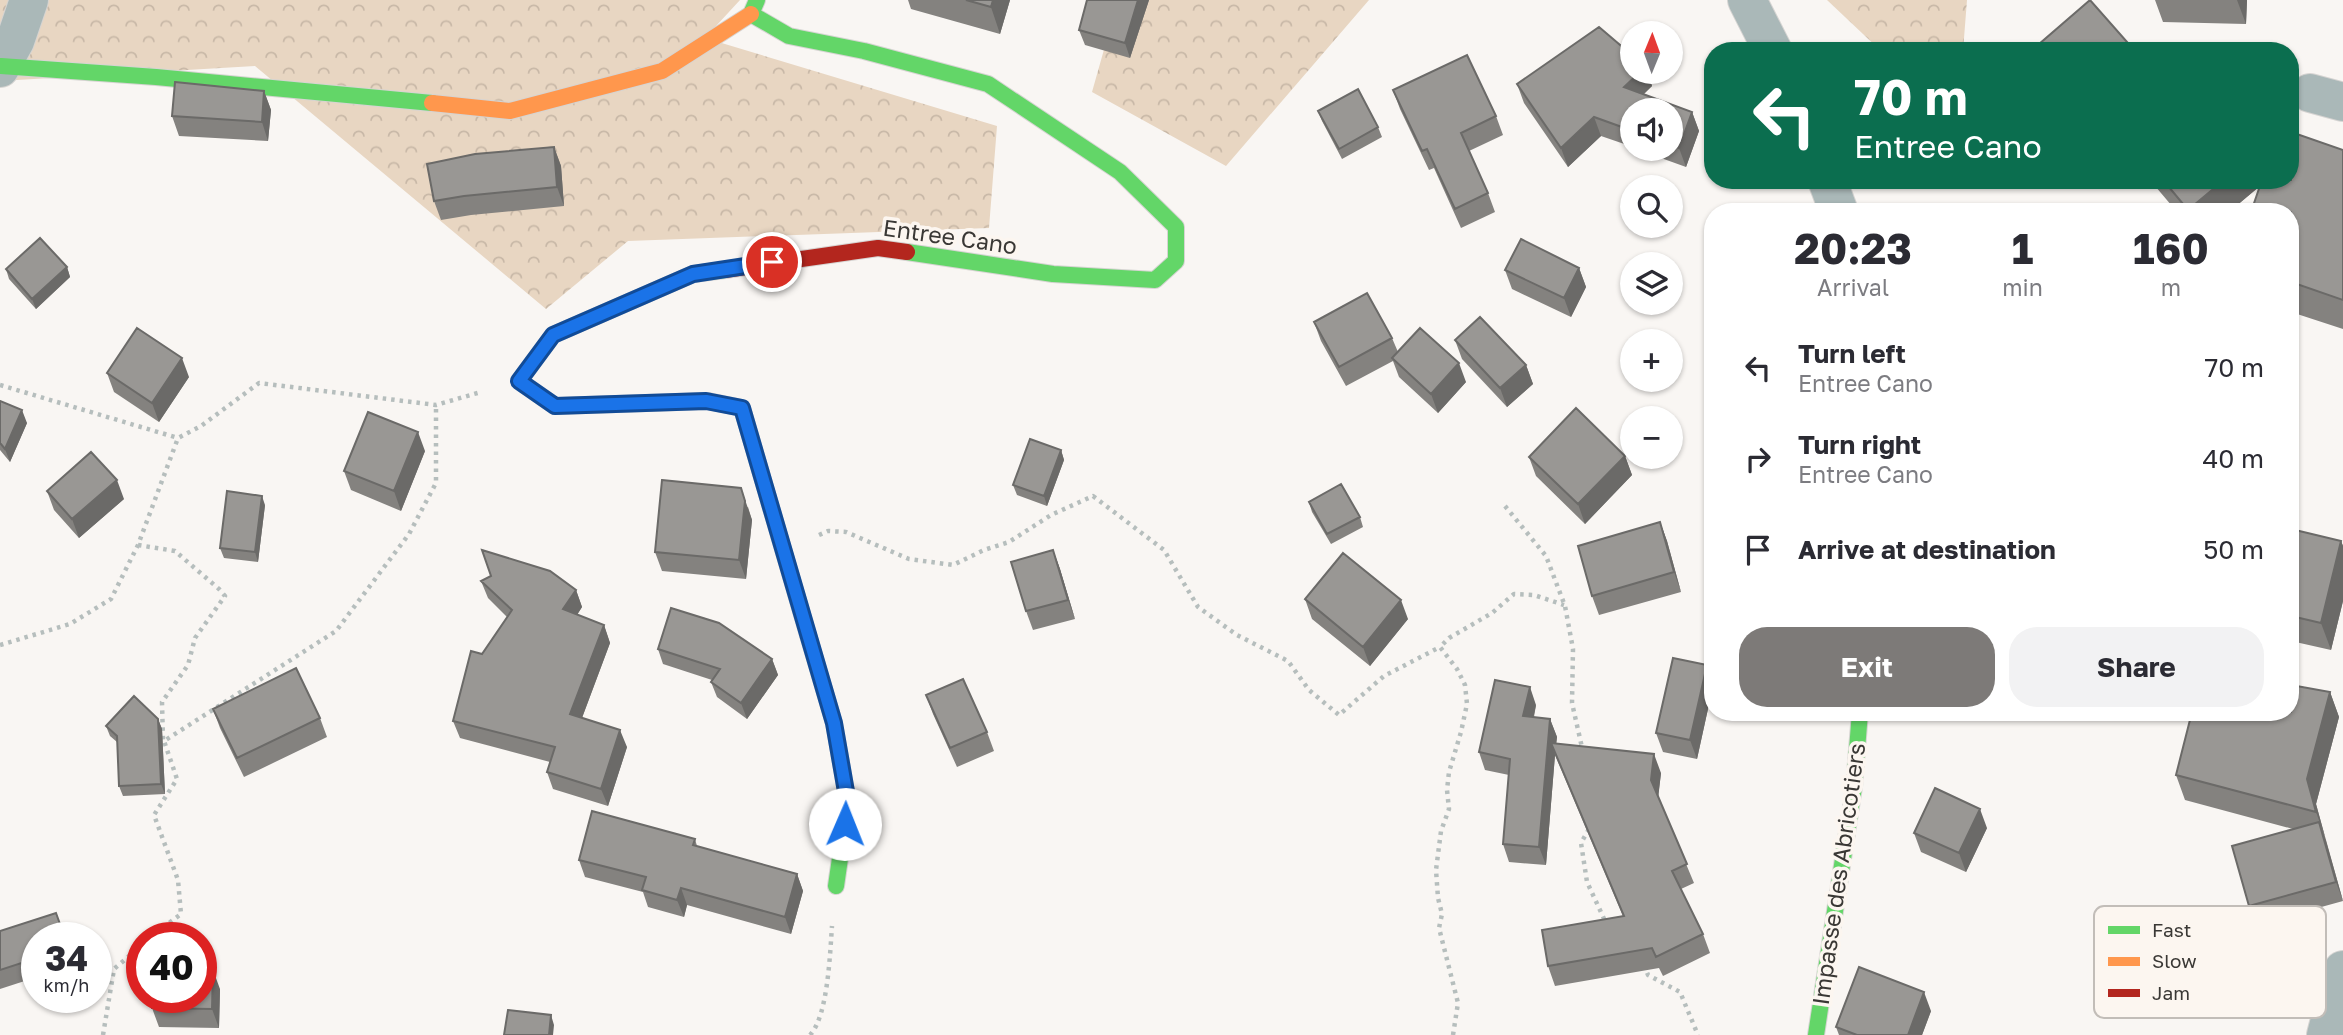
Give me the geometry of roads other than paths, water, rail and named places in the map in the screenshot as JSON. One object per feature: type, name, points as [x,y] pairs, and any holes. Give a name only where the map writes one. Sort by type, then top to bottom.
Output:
[{"type":"street","points":[[29,0],[4,57],[156,77],[510,111],[662,71],[754,7]]},
{"type":"street","points":[[1747,0],[1768,42]]},
{"type":"street","name":"Entree Cano","points":[[754,7],[789,36],[864,51],[988,84],[1120,172],[1176,227],[1176,261],[1155,280],[1053,274],[877,247],[693,274],[553,335],[519,381],[555,406],[706,401],[742,408],[834,723],[848,803],[836,887]]},
{"type":"street","name":"Impasse des Abricotiers","points":[[1816,1035],[1854,787],[1859,721]]},
{"type":"street","points":[[2326,1035],[2343,970]]}]
